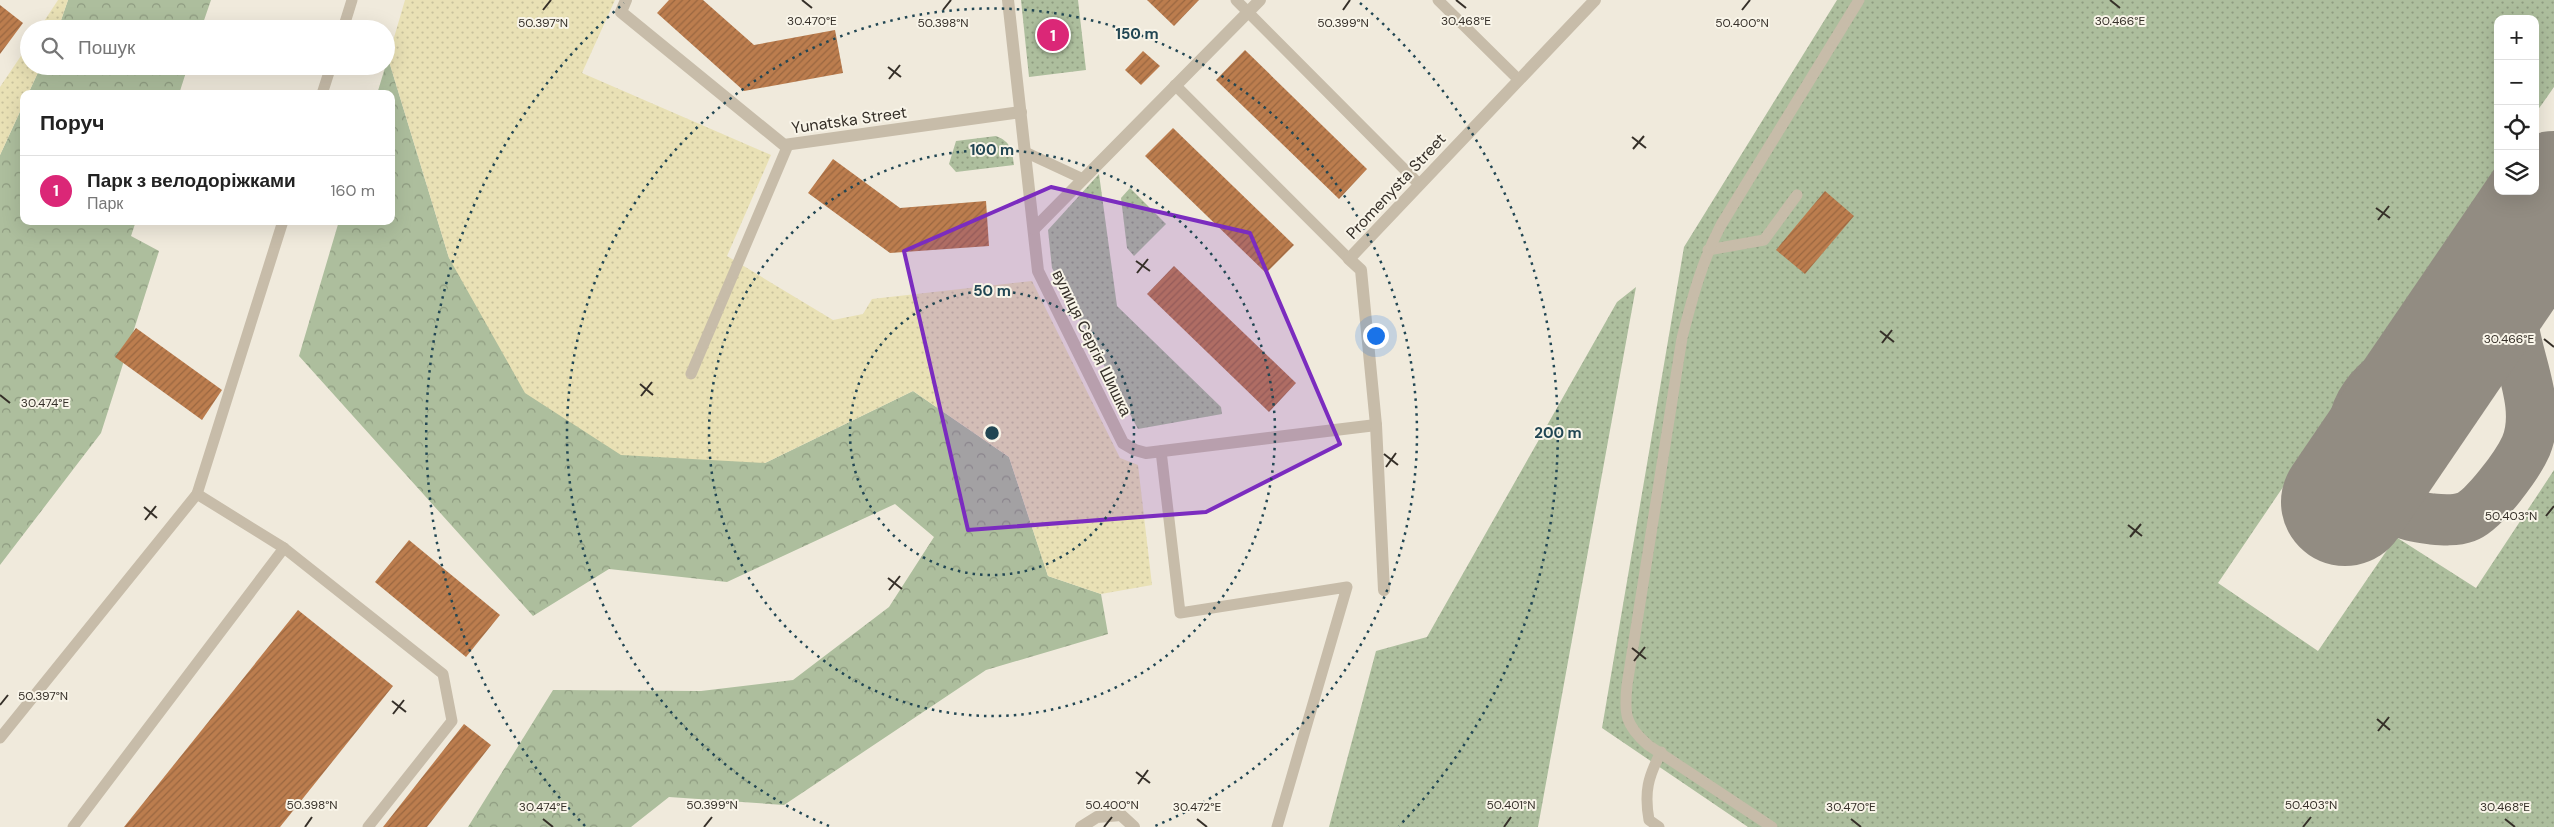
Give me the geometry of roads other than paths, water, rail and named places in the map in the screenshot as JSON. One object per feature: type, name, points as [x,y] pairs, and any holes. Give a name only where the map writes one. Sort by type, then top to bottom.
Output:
[{"type":"street","name":"Yunatska Street","points":[[626,0],[621,12],[784,145],[1021,112]]},
{"type":"street","name":"вулиця Сергія Шишка","points":[[1008,0],[1038,271],[1124,443],[1135,450],[1146,452],[1161,451],[1376,425]]},
{"type":"street","points":[[1034,229],[1260,0]]},
{"type":"street","name":"Promenysta Street","points":[[1384,590],[1376,425],[1360,270],[1349,259],[1592,1]]},
{"type":"street","points":[[1081,827],[1097,817],[1121,815],[1134,827]]},
{"type":"lane","points":[[346,20],[352,0]]},
{"type":"lane","points":[[1236,0],[1419,184]]},
{"type":"lane","points":[[1438,0],[1519,80]]},
{"type":"lane","points":[[1772,827],[1637,735],[1627,720],[1627,685],[1682,338],[1695,288],[1708,250],[1721,225],[1859,0]]},
{"type":"lane","points":[[323,90],[328,75]]},
{"type":"lane","points":[[1175,85],[1349,259]]},
{"type":"lane","points":[[691,374],[788,145]]},
{"type":"lane","points":[[1025,152],[1083,179]]},
{"type":"lane","points":[[1708,250],[1764,240],[1797,195]]},
{"type":"lane","points":[[0,738],[197,494],[282,225]]},
{"type":"lane","points":[[1161,451],[1180,614],[1347,587],[1277,827]]},
{"type":"lane","points":[[197,494],[284,548],[443,674],[452,721],[368,827]]},
{"type":"lane","points":[[73,827],[284,548]]},
{"type":"lane","points":[[1659,827],[1649,820],[1645,801],[1647,785],[1661,752]]},
{"type":"place","name":"Парк з велодоріжками","points":[[1053,35]]}]
